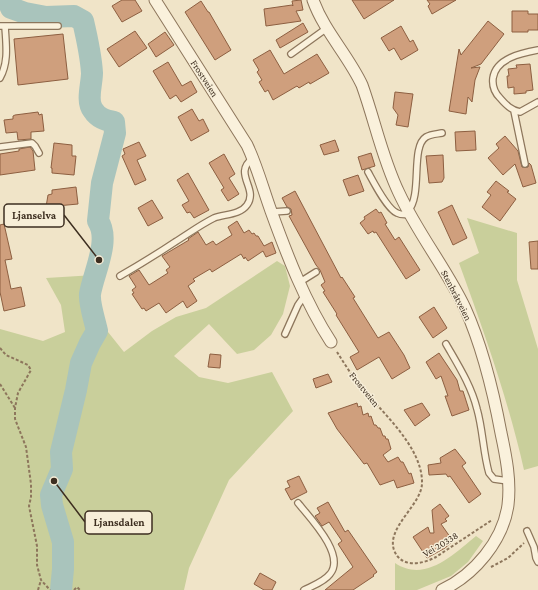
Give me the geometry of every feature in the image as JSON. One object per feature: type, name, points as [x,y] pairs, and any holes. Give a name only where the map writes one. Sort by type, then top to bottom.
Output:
[{"type":"street","name":"Frostveien","points":[[155,0],[232,120],[253,158],[272,212],[300,282],[331,342]]},
{"type":"street","name":"Stenbråtveien","points":[[313,0],[327,28],[356,72],[362,85],[389,170],[409,213],[450,278],[465,309],[480,347],[496,405],[508,481],[508,506],[504,520],[494,542],[480,563],[466,575],[442,590]]},
{"type":"lane","points":[[0,78],[6,62],[7,52],[2,26],[58,26]]},
{"type":"lane","points":[[292,54],[327,28]]},
{"type":"lane","points":[[538,50],[510,58],[501,64],[494,74],[493,88],[507,106],[514,111],[520,112],[538,102]]},
{"type":"lane","points":[[514,111],[525,164]]},
{"type":"lane","points":[[368,172],[377,189],[392,210],[402,215],[409,213],[416,192],[417,162],[423,140],[427,137],[442,133]]},
{"type":"lane","points":[[0,146],[32,143],[39,154]]},
{"type":"lane","points":[[120,276],[213,219],[242,210],[247,206],[250,200],[250,192],[244,170],[248,162],[253,158]]},
{"type":"lane","points":[[272,212],[287,211]]},
{"type":"lane","points":[[300,282],[316,272]]},
{"type":"lane","points":[[285,334],[298,305],[306,294]]},
{"type":"lane","points":[[446,344],[464,375],[473,395],[480,417],[489,473],[494,479],[508,481]]},
{"type":"lane","points":[[298,503],[322,534],[335,556],[335,564],[330,575],[324,580],[304,590]]},
{"type":"lane","points":[[527,531],[534,547],[538,562]]},
{"type":"path","name":"Frostveien","points":[[331,342],[360,386],[396,426],[413,452],[420,466],[422,483]]},
{"type":"path","points":[[0,348],[6,355],[28,366],[31,370],[18,394],[15,408],[15,419],[26,447],[31,484],[29,506],[37,546],[37,565],[41,580],[50,590]]},
{"type":"path","points":[[0,384],[15,408]]},
{"type":"path","name":"Vei 20338","points":[[422,483],[418,495],[402,520],[394,538],[394,548],[396,553],[405,561],[416,564],[436,557],[496,518]]},
{"type":"path","points":[[487,567],[494,566],[508,558],[530,539]]},
{"type":"path","points":[[38,590],[41,580]]},
{"type":"path","points":[[74,590],[77,587],[80,590]]},
{"type":"green space","points":[[467,218],[517,233],[517,280],[538,349],[538,466],[524,470],[503,391],[459,263],[479,253]]},
{"type":"green space","points":[[277,261],[285,266],[290,286],[283,314],[271,335],[254,350],[237,354],[209,324],[174,356],[199,377],[228,383],[272,372],[293,411],[229,480],[189,568],[184,590],[0,590],[0,329],[43,341],[65,332],[61,305],[46,278],[95,275],[103,276],[99,294],[102,311],[108,332],[124,352],[152,331],[176,317],[206,308]]},
{"type":"green space","points":[[476,536],[483,541],[468,562],[451,576],[417,590],[395,590],[395,563],[406,568],[417,570],[428,568],[448,558]]},
{"type":"building","points":[[122,0],[135,0],[142,11],[122,22],[112,6]]},
{"type":"building","points":[[301,0],[303,10],[296,11],[301,21],[266,26],[264,9],[293,6],[292,1]]},
{"type":"building","points":[[352,0],[394,0],[364,19]]},
{"type":"building","points":[[427,0],[456,0],[432,14],[428,6],[430,4]]},
{"type":"building","points":[[201,1],[231,50],[215,60],[185,12]]},
{"type":"building","points":[[512,11],[528,11],[528,14],[538,14],[538,30],[528,30],[528,32],[512,32]]},
{"type":"building","points":[[488,21],[504,34],[481,64],[471,68],[480,67],[475,80],[472,102],[468,97],[466,114],[449,111],[459,49],[461,55]]},
{"type":"building","points":[[303,23],[308,32],[280,48],[276,40]]},
{"type":"building","points":[[401,26],[410,42],[413,40],[418,50],[401,60],[394,48],[389,51],[381,38]]},
{"type":"building","points":[[135,31],[147,48],[119,67],[107,49]]},
{"type":"building","points":[[165,32],[174,45],[156,57],[148,44]]},
{"type":"building","points":[[63,34],[68,79],[18,85],[14,39]]},
{"type":"building","points":[[270,50],[284,74],[317,54],[329,73],[310,84],[309,82],[299,88],[297,86],[273,100],[268,90],[265,92],[259,82],[262,80],[257,72],[259,70],[253,60]]},
{"type":"building","points":[[168,62],[182,86],[191,81],[197,92],[181,102],[176,95],[170,99],[153,71]]},
{"type":"building","points":[[530,64],[533,90],[526,91],[526,93],[514,94],[514,87],[508,88],[508,69],[517,68],[516,65]]},
{"type":"building","points":[[395,92],[413,94],[408,127],[396,125],[398,115],[393,108]]},
{"type":"building","points":[[192,109],[199,121],[203,119],[209,131],[191,141],[178,117]]},
{"type":"building","points":[[38,112],[39,115],[42,114],[44,131],[31,132],[31,139],[18,140],[17,132],[6,133],[4,120],[13,119],[13,116],[15,115]]},
{"type":"building","points":[[475,131],[476,150],[456,151],[455,132]]},
{"type":"building","points":[[505,136],[518,151],[522,167],[528,167],[529,163],[531,165],[536,183],[523,187],[515,164],[503,175],[488,158],[499,148],[496,144]]},
{"type":"building","points":[[335,140],[339,151],[324,155],[320,145]]},
{"type":"building","points":[[139,142],[146,156],[137,160],[146,180],[135,185],[122,156],[125,154],[123,149]]},
{"type":"building","points":[[54,143],[72,145],[72,156],[76,156],[74,175],[52,173],[51,168]]},
{"type":"building","points":[[30,147],[33,151],[35,170],[0,175],[0,154],[19,151],[19,149]]},
{"type":"building","points":[[371,153],[375,166],[362,170],[358,157]]},
{"type":"building","points":[[224,154],[235,174],[229,178],[239,194],[228,201],[221,190],[224,188],[209,163]]},
{"type":"building","points":[[443,155],[444,178],[442,182],[429,183],[426,156]]},
{"type":"building","points":[[188,173],[209,210],[194,218],[190,212],[187,213],[182,205],[189,201],[177,180]]},
{"type":"building","points":[[358,175],[364,191],[349,196],[343,180]]},
{"type":"building","points":[[496,181],[509,191],[507,192],[516,199],[500,221],[482,207],[491,195],[487,192]]},
{"type":"building","points":[[76,187],[78,204],[46,207],[48,195],[52,194],[52,190]]},
{"type":"building","points":[[295,191],[341,278],[342,277],[355,297],[353,298],[378,338],[389,332],[404,355],[410,368],[392,379],[379,357],[357,370],[350,357],[359,352],[323,292],[325,291],[321,285],[325,282],[320,270],[289,216],[292,215],[291,209],[287,207],[282,198]]},
{"type":"building","points":[[152,200],[163,218],[148,226],[138,208]]},
{"type":"building","points":[[452,205],[467,238],[453,245],[438,212]]},
{"type":"building","points":[[376,209],[379,213],[381,212],[387,223],[385,224],[395,240],[399,237],[420,270],[406,279],[376,232],[374,233],[373,231],[368,234],[360,223],[365,219],[364,217]]},
{"type":"building","points":[[237,221],[244,233],[249,230],[252,234],[254,233],[258,236],[264,246],[272,242],[276,253],[266,257],[263,251],[248,261],[245,257],[244,259],[241,254],[212,272],[210,269],[193,279],[195,281],[188,286],[197,301],[187,308],[183,301],[166,313],[159,303],[146,311],[144,308],[142,309],[132,294],[134,293],[132,290],[136,287],[129,276],[139,270],[149,285],[168,273],[166,270],[170,267],[162,256],[189,240],[188,239],[198,232],[206,245],[213,241],[216,245],[232,235],[228,227]]},
{"type":"building","points":[[4,224],[12,259],[5,260],[11,289],[21,287],[25,306],[4,311],[0,292],[0,225]]},
{"type":"building","points":[[538,241],[538,269],[531,269],[529,242]]},
{"type":"building","points":[[434,307],[447,328],[433,338],[419,317]]},
{"type":"building","points":[[439,353],[457,380],[460,391],[463,391],[469,410],[452,416],[445,396],[448,396],[441,376],[436,379],[426,362]]},
{"type":"building","points":[[210,354],[221,355],[220,368],[208,367]]},
{"type":"building","points":[[328,374],[332,382],[316,388],[313,379]]},
{"type":"building","points":[[357,403],[358,407],[361,406],[363,415],[368,413],[369,417],[371,416],[374,425],[380,428],[383,436],[388,439],[391,449],[383,455],[388,462],[398,457],[401,462],[403,462],[409,474],[411,473],[414,483],[397,488],[394,480],[380,485],[367,463],[364,464],[337,429],[328,413]]},
{"type":"building","points":[[422,403],[430,415],[415,426],[404,410]]},
{"type":"building","points":[[455,449],[466,463],[462,466],[481,494],[469,503],[450,476],[448,477],[446,474],[429,475],[428,465],[441,463],[440,458]]},
{"type":"building","points":[[299,476],[307,492],[291,500],[285,489],[290,487],[287,481]]},
{"type":"building","points":[[328,502],[345,532],[348,530],[377,572],[373,575],[374,576],[353,590],[325,590],[353,567],[338,544],[342,541],[329,522],[322,526],[315,516],[320,513],[317,508]]},
{"type":"building","points":[[440,504],[449,516],[445,519],[447,521],[441,524],[453,541],[445,548],[427,558],[413,537],[428,527],[430,533],[434,533],[432,510]]},
{"type":"building","points":[[260,573],[276,582],[272,590],[264,590],[254,584]]},
{"type":"waterway","points":[[8,0],[11,8],[25,13],[46,17],[74,16],[83,21],[89,47],[92,73],[90,97],[91,106],[99,117],[114,122],[115,133],[102,183],[98,221],[102,229],[103,238],[100,257],[90,294],[91,307],[97,331],[81,363],[61,452],[62,469],[51,495],[52,505],[63,542],[61,590]]},
{"type":"place","name":"Ljanselva","points":[[99,260]]},
{"type":"place","name":"Ljansdalen","points":[[54,481]]}]
